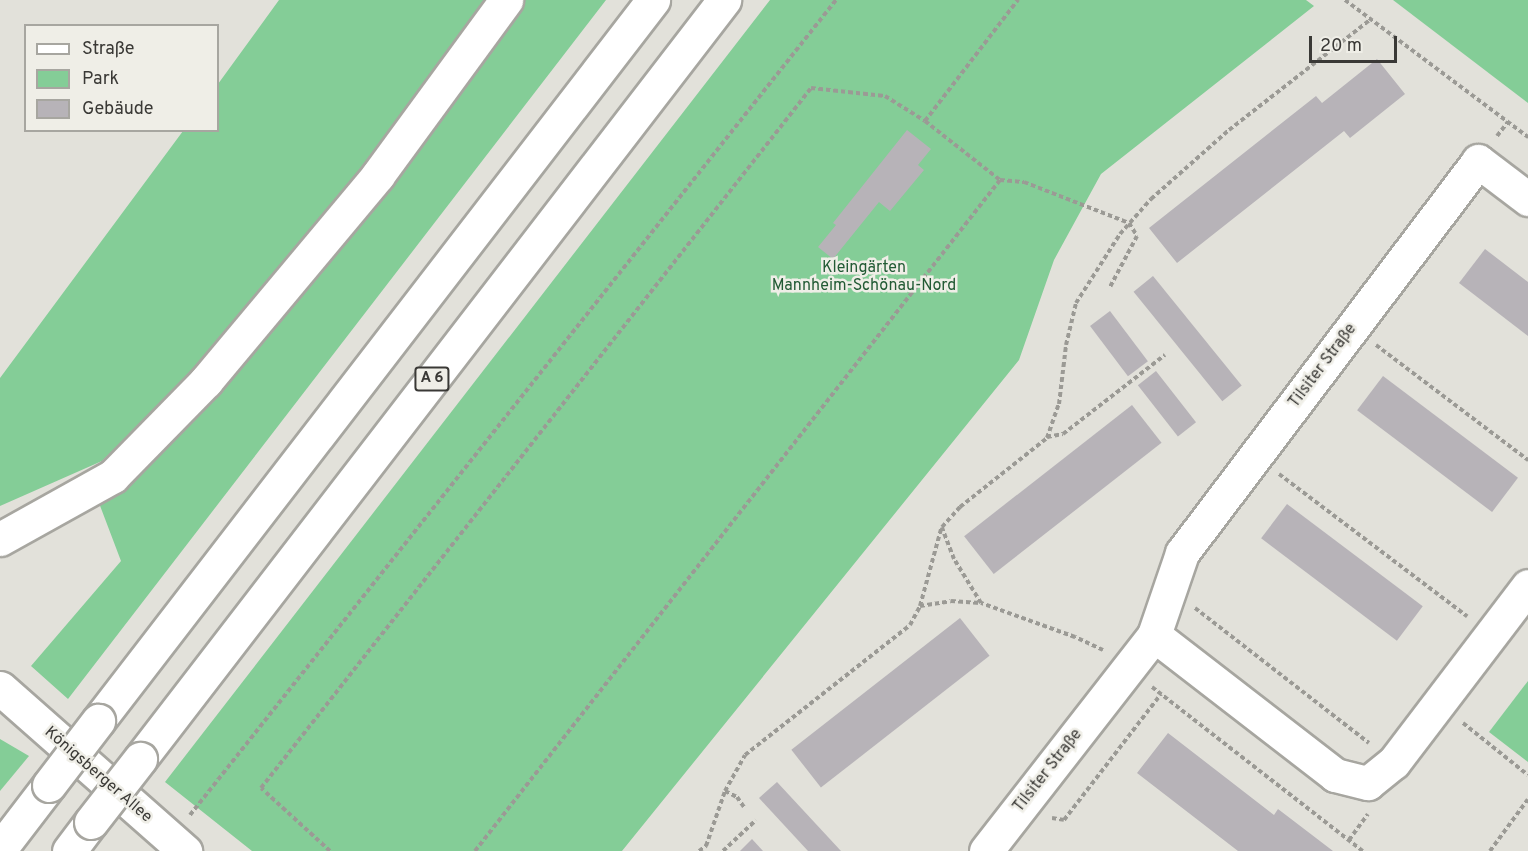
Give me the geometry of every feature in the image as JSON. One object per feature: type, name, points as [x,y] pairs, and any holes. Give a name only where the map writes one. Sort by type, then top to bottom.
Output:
[{"type":"main road","points":[[0,540],[113,476],[206,381],[378,175],[506,0]]},
{"type":"main road","points":[[0,849],[653,0]]},
{"type":"main road","name":"A 6","points":[[69,851],[724,0]]},
{"type":"main road","name":"Tilsiter Straße","points":[[986,851],[1154,635],[1182,553],[1478,161],[1528,199]]},
{"type":"main road","points":[[1154,635],[1335,775],[1368,783],[1394,762],[1528,586]]},
{"type":"main road","name":"Königsberger Allee","points":[[6,693],[178,845]]},
{"type":"path","points":[[178,845],[836,0]]},
{"type":"path","points":[[925,121],[1018,0]]},
{"type":"path","points":[[1345,0],[1528,137]]},
{"type":"path","points":[[1047,438],[1059,404],[1066,345],[1076,303],[1129,223],[1151,199],[1229,130],[1370,20]]},
{"type":"path","points":[[330,851],[261,788],[811,88],[885,96],[925,121],[1000,180],[1024,182],[1129,223],[1137,237],[1110,287]]},
{"type":"path","points":[[475,851],[1000,180]]},
{"type":"path","points":[[1352,327],[1528,460]]},
{"type":"path","points":[[699,851],[706,846],[725,791],[745,755],[910,625],[920,606],[942,527],[960,507],[1047,438],[1063,434],[1165,355]]},
{"type":"path","points":[[1254,456],[1491,634]]},
{"type":"path","points":[[942,527],[954,559],[981,603]]},
{"type":"path","points":[[1170,587],[1394,762]]},
{"type":"path","points":[[920,606],[951,601],[981,603],[1075,637],[1107,652],[1363,851]]},
{"type":"path","points":[[1016,812],[1064,820],[1161,694]]},
{"type":"path","points":[[1439,704],[1528,775]]},
{"type":"path","points":[[725,791],[737,797],[744,807]]},
{"type":"path","points":[[1491,851],[1528,799]]},
{"type":"path","points":[[723,851],[756,820]]},
{"type":"green space","points":[[279,0],[493,0],[370,169],[195,372],[102,461],[0,506],[0,378],[182,132],[219,132],[219,83]]},
{"type":"green space","points":[[518,0],[606,0],[68,699],[31,666],[121,561],[99,503],[212,387]]},
{"type":"green space","name":"Kleingärten Mannheim-Schönau-Nord","points":[[770,0],[1306,0],[1314,6],[1101,174],[1054,260],[1019,360],[622,851],[252,851],[165,782]]},
{"type":"green space","points":[[1393,0],[1528,0],[1528,103]]},
{"type":"green space","points":[[1528,681],[1528,762],[1489,732]]},
{"type":"green space","points":[[0,739],[29,756],[0,791]]},
{"type":"building","points":[[1377,59],[1405,94],[1350,138],[1344,131],[1177,263],[1149,228],[1316,96],[1322,103]]},
{"type":"building","points":[[907,130],[931,149],[918,165],[924,170],[890,211],[879,202],[833,259],[818,247],[836,225],[833,223]]},
{"type":"building","points":[[1485,249],[1528,282],[1528,336],[1459,283]]},
{"type":"building","points":[[1153,276],[1242,386],[1222,401],[1134,292]]},
{"type":"building","points":[[1110,311],[1148,361],[1128,376],[1090,326]]},
{"type":"building","points":[[1156,371],[1196,422],[1178,436],[1138,385]]},
{"type":"building","points":[[1383,376],[1518,478],[1492,512],[1357,410]]},
{"type":"building","points":[[1132,405],[1162,443],[994,574],[964,536]]},
{"type":"building","points":[[1287,504],[1423,606],[1397,641],[1261,538]]},
{"type":"building","points":[[960,618],[990,656],[821,788],[791,750]]},
{"type":"building","points":[[1168,733],[1274,815],[1278,809],[1333,851],[1238,851],[1137,773]]},
{"type":"building","points":[[777,782],[841,851],[808,851],[759,798]]},
{"type":"building","points":[[752,839],[763,851],[740,851]]}]
